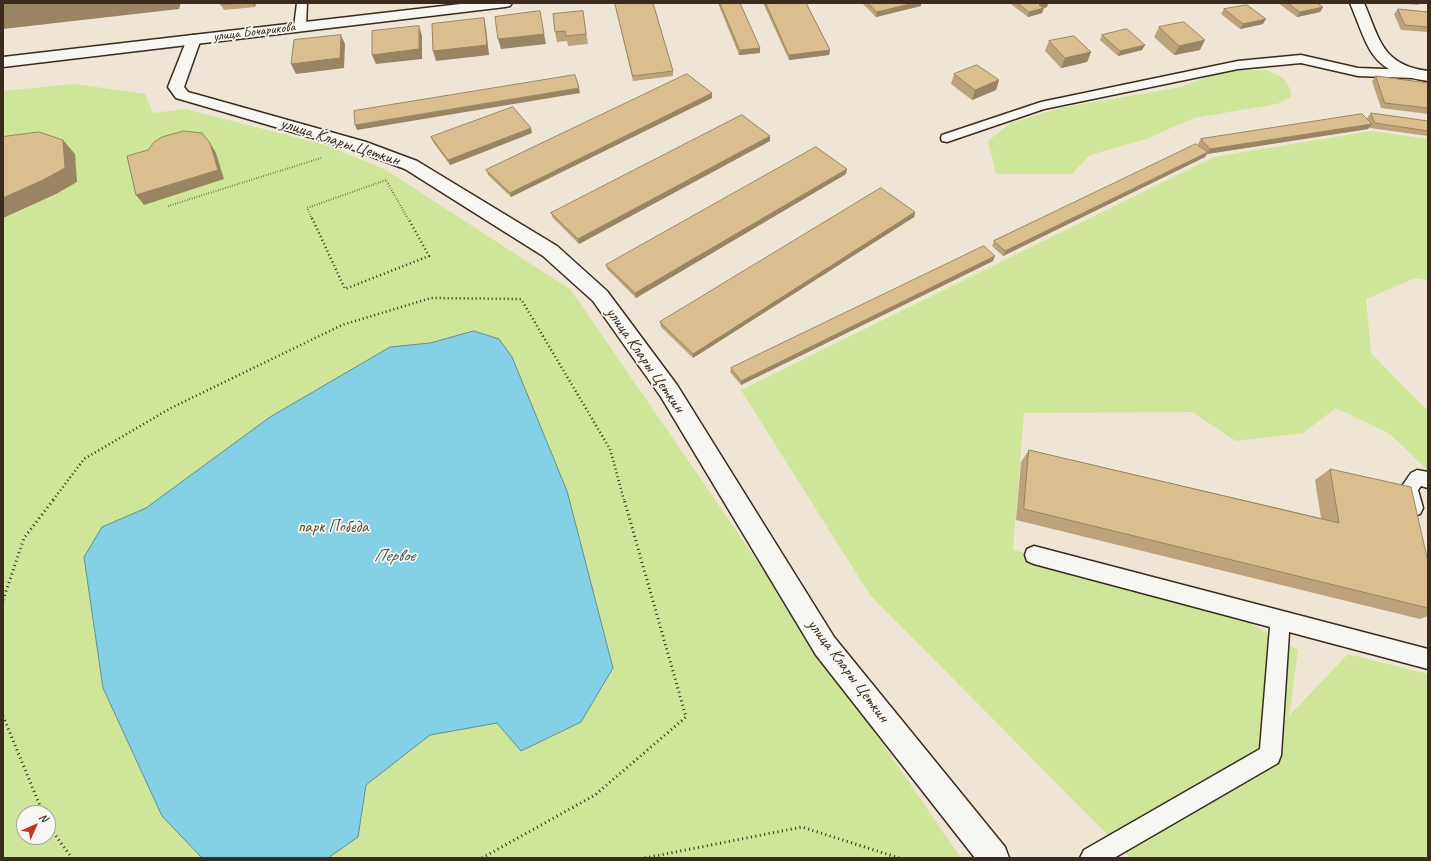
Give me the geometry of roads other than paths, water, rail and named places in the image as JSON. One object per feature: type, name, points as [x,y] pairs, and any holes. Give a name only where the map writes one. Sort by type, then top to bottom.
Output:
[{"type":"street","name":"улица Бочарикова","points":[[3,62],[505,3]]},
{"type":"street","points":[[1357,3],[1382,56],[1395,66],[1412,74],[1428,76]]},
{"type":"street","name":"улица Клары Цеткин","points":[[194,39],[176,87],[182,95],[360,146],[411,165],[550,251],[600,296],[669,391],[825,646],[994,858]]},
{"type":"lane","points":[[300,27],[302,3]]},
{"type":"lane","points":[[947,138],[1041,106],[1238,66],[1301,59],[1358,72],[1412,74]]},
{"type":"lane","points":[[1418,527],[1409,489],[1417,478],[1428,480]]},
{"type":"lane","points":[[1034,556],[1428,658]]},
{"type":"lane","points":[[1092,858],[1270,755],[1280,620]]},
{"type":"water","name":"Первое","points":[[474,331],[499,339],[512,357],[567,491],[613,668],[581,722],[521,751],[497,723],[430,735],[366,785],[358,837],[328,858],[202,858],[162,816],[103,688],[84,557],[102,527],[146,508],[270,417],[390,347],[430,343]]},
{"type":"park label","name":"парк Победa","points":[[333,528]]}]
